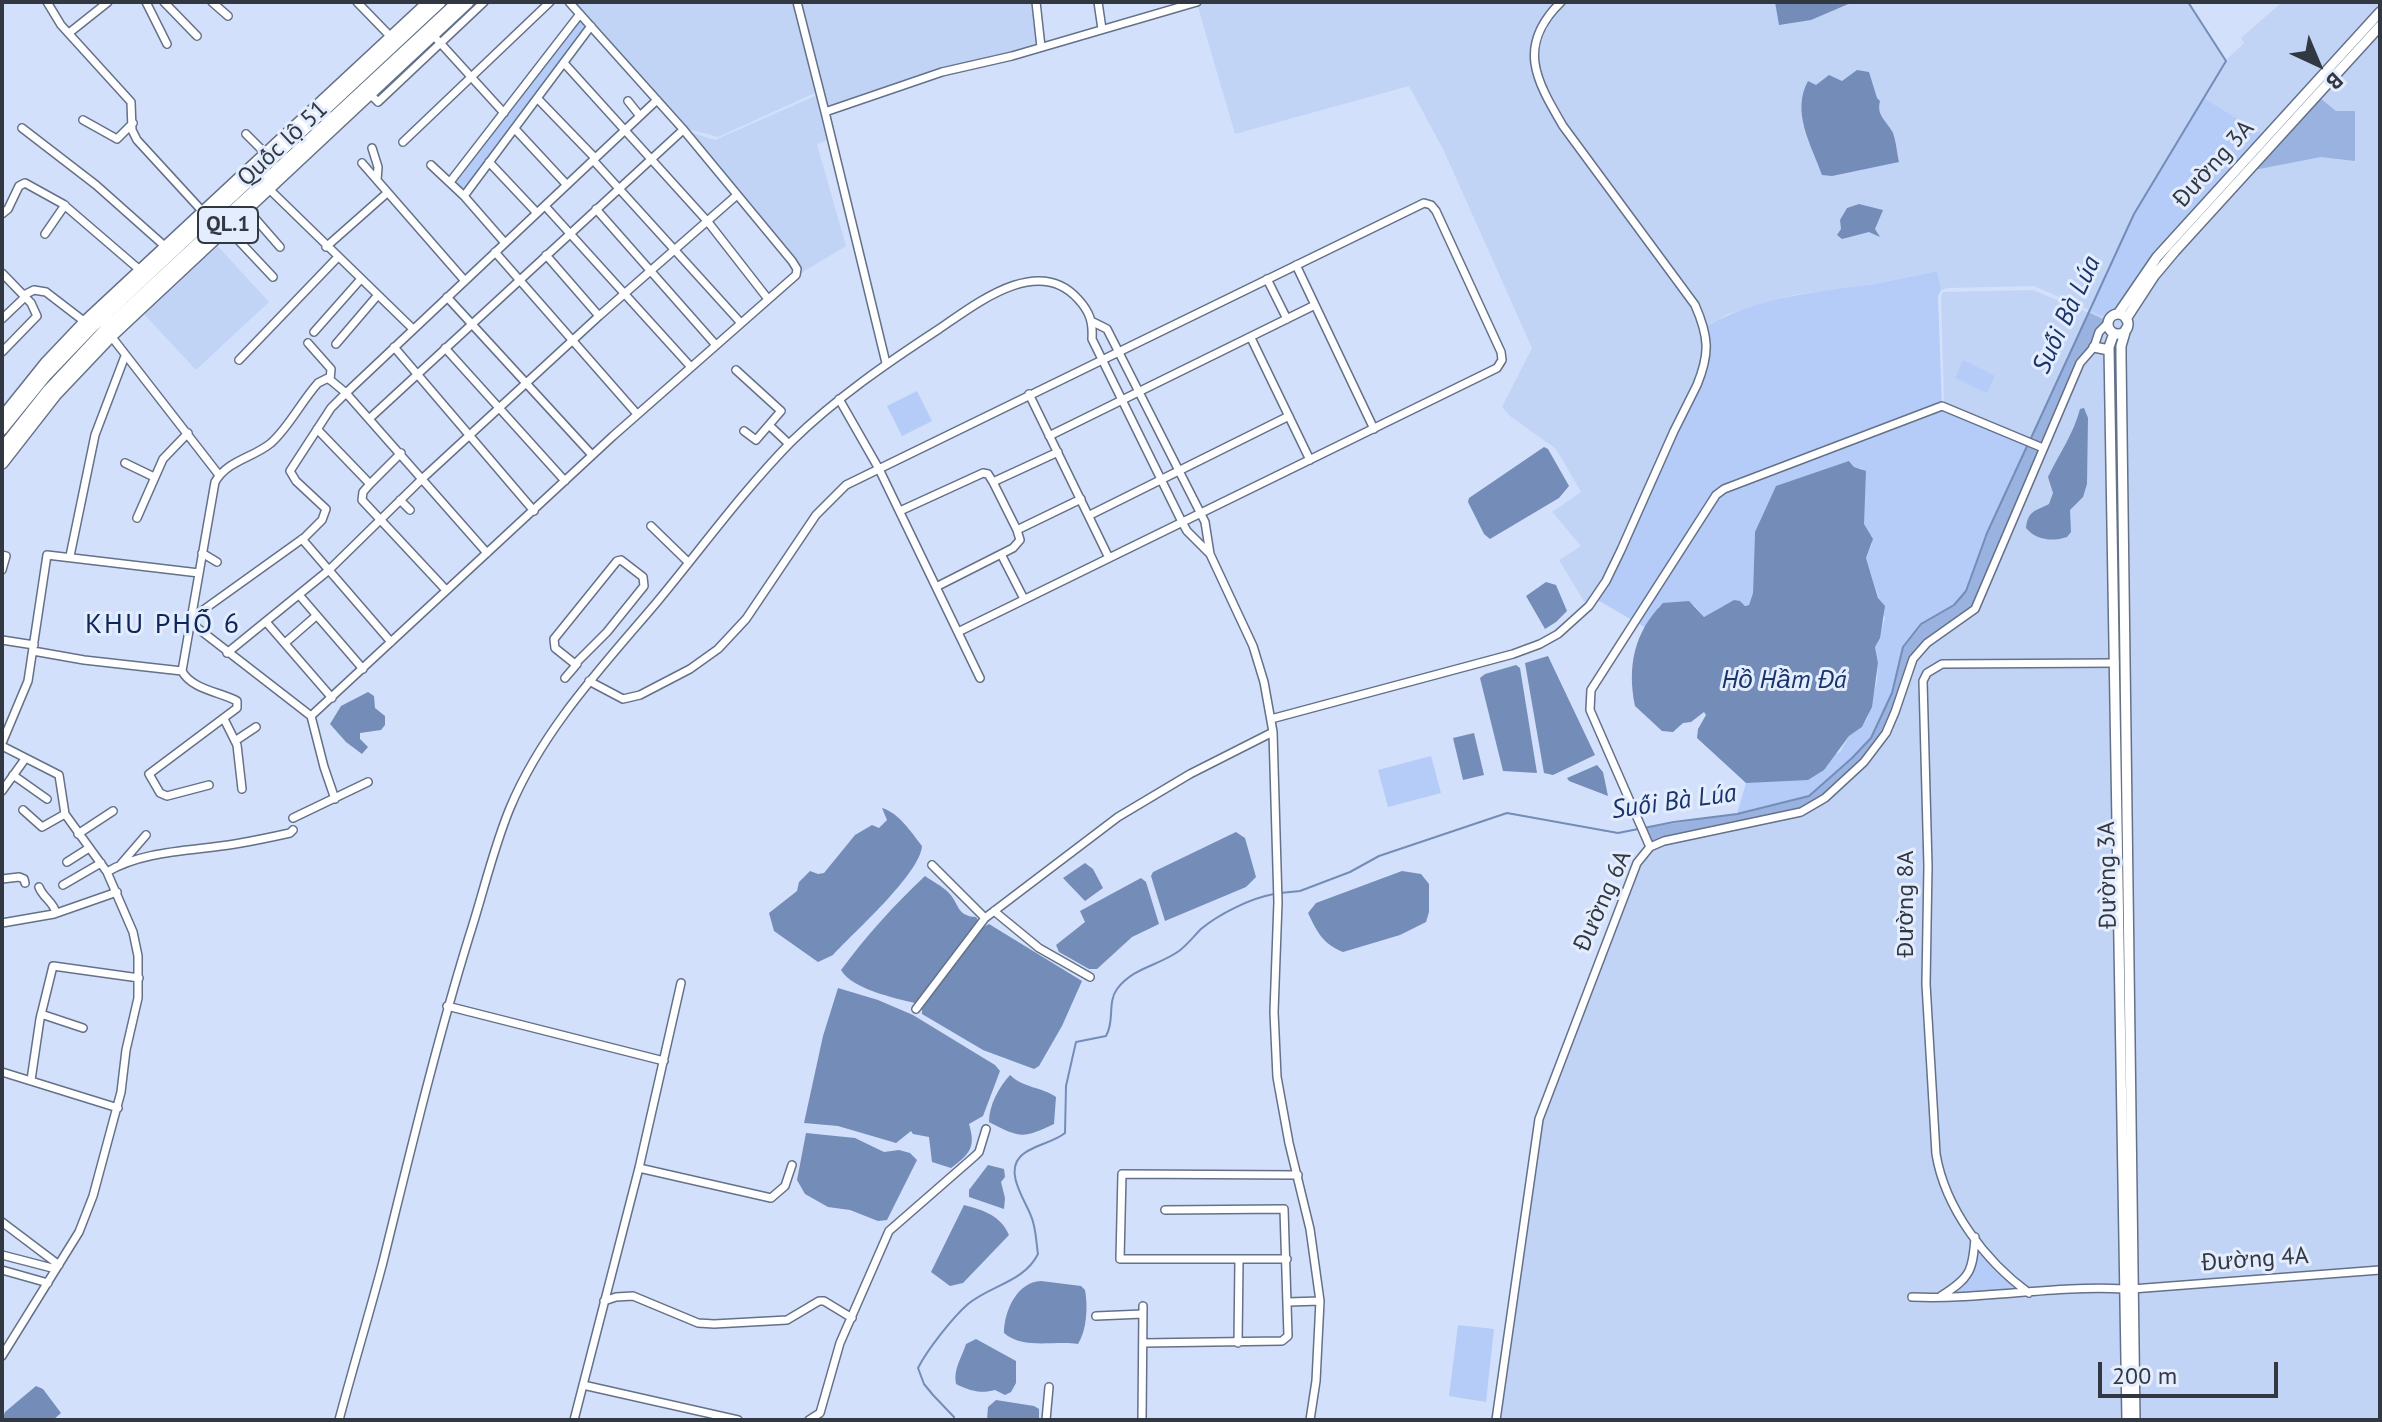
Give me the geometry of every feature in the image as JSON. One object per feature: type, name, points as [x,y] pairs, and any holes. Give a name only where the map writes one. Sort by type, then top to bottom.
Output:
[{"type":"main road","name":"Quốc lộ 51","points":[[206,215],[265,153],[440,2]]},
{"type":"main road","name":"Quốc lộ 51","points":[[2,418],[47,362],[226,227],[458,2]]},
{"type":"main road","name":"Quốc lộ 51","points":[[2,429],[45,376],[99,324],[266,186],[369,93],[436,39],[468,2]]},
{"type":"main road","name":"Quốc lộ 51","points":[[2,449],[99,324],[144,273],[364,67],[426,3]]},
{"type":"main road","name":"Quốc lộ 51","points":[[2,463],[55,395],[99,324]]},
{"type":"street","points":[[47,2],[54,17],[131,102],[137,140],[206,215]]},
{"type":"street","points":[[69,33],[108,2]]},
{"type":"street","points":[[146,2],[167,44]]},
{"type":"street","points":[[164,2],[197,36]]},
{"type":"street","points":[[212,2],[228,16]]},
{"type":"street","points":[[357,2],[391,37]]},
{"type":"street","points":[[484,2],[436,39],[504,113]]},
{"type":"street","points":[[403,142],[550,2]]},
{"type":"street","points":[[311,716],[637,414],[796,275],[797,269],[683,130],[569,2]]},
{"type":"street","points":[[797,2],[886,363]]},
{"type":"street","points":[[1036,2],[1041,47]]},
{"type":"street","points":[[1098,2],[1102,29]]},
{"type":"street","points":[[825,112],[942,72],[1197,2]]},
{"type":"street","points":[[1271,719],[1513,654],[1540,644],[1574,621],[1606,581],[1705,366],[1707,338],[1695,305],[1563,126],[1534,69],[1536,39],[1561,2]]},
{"type":"street","name":"Đường 3A","points":[[2127,1420],[2120,663],[2123,321],[2154,276],[2380,12]]},
{"type":"street","points":[[450,182],[580,14]]},
{"type":"street","points":[[464,196],[591,26]]},
{"type":"street","name":"Đường 3A","points":[[2261,150],[2380,26]]},
{"type":"street","points":[[564,63],[708,222],[768,299]]},
{"type":"street","points":[[538,99],[677,248],[740,322]]},
{"type":"street","points":[[191,620],[302,539],[322,520],[326,509],[296,481],[290,471],[317,429],[346,393],[657,100]]},
{"type":"street","points":[[628,101],[640,116]]},
{"type":"street","points":[[83,120],[117,139],[133,123]]},
{"type":"street","points":[[22,128],[96,185],[169,250]]},
{"type":"street","points":[[515,129],[567,185]]},
{"type":"street","points":[[370,418],[683,130]]},
{"type":"street","points":[[246,134],[265,153]]},
{"type":"street","points":[[372,148],[378,167],[377,180]]},
{"type":"street","points":[[489,162],[537,213]]},
{"type":"street","points":[[362,163],[465,281]]},
{"type":"street","points":[[431,165],[464,196],[505,243]]},
{"type":"street","points":[[2,214],[22,184],[65,205],[144,273]]},
{"type":"street","points":[[266,186],[413,329]]},
{"type":"street","points":[[326,247],[387,193]]},
{"type":"street","points":[[227,653],[329,570],[572,340],[737,195]]},
{"type":"street","points":[[589,681],[623,699],[640,695],[690,669],[718,649],[746,619],[816,515],[846,485],[1424,203],[1431,205],[1501,352],[1502,360],[1497,368],[958,632]]},
{"type":"street","points":[[45,234],[65,205]]},
{"type":"street","points":[[545,206],[690,366]]},
{"type":"street","points":[[246,208],[280,247]]},
{"type":"street","points":[[596,209],[715,344]]},
{"type":"street","points":[[226,227],[273,277]]},
{"type":"street","points":[[495,252],[637,414]]},
{"type":"street","points":[[546,255],[599,316]]},
{"type":"street","points":[[239,360],[337,258]]},
{"type":"street","points":[[1296,265],[1374,429]]},
{"type":"street","points":[[2,273],[35,308],[37,319],[2,352]]},
{"type":"street","points":[[1267,279],[1287,319]]},
{"type":"street","points":[[314,332],[360,280]]},
{"type":"street","points":[[2,289],[10,281]]},
{"type":"street","points":[[339,1420],[447,1006],[510,808],[539,750],[589,681],[723,518],[789,444],[839,399],[886,363],[998,292],[1025,282],[1059,284],[1079,299],[1093,322],[1107,329],[1201,513],[1210,554],[1253,646],[1273,732],[1278,889],[1274,1012],[1276,1055],[1284,1120],[1314,1249],[1320,1301],[1316,1381],[1310,1420]]},
{"type":"street","points":[[2,319],[34,290],[46,292],[99,324],[219,475]]},
{"type":"street","points":[[336,344],[377,296]]},
{"type":"street","points":[[447,297],[592,455]]},
{"type":"street","points":[[1049,436],[1315,305]]},
{"type":"street","points":[[2110,318],[2123,321],[2120,333],[2114,333],[2108,323],[2110,318]]},
{"type":"street","points":[[1093,322],[1092,339],[1182,522],[1210,554]]},
{"type":"street","name":"Đường 6A","points":[[1496,1420],[1541,1109],[1637,863],[1650,847],[1664,841],[1801,812],[1825,798],[1864,762],[1891,723],[1913,659],[1927,643],[1975,609],[2040,447],[2083,358],[2094,347],[2099,332],[2108,323]]},
{"type":"street","name":"Đường 3A","points":[[2114,333],[2109,350],[2120,663]]},
{"type":"street","points":[[1251,338],[1310,460]]},
{"type":"street","points":[[308,343],[331,369],[330,380]]},
{"type":"street","points":[[394,347],[534,511]]},
{"type":"street","points":[[2094,347],[2109,350]]},
{"type":"street","points":[[445,348],[565,481]]},
{"type":"street","points":[[70,556],[92,448],[125,356]]},
{"type":"street","points":[[736,370],[779,409],[780,414],[756,440],[744,431]]},
{"type":"street","points":[[209,785],[167,796],[160,793],[149,774],[237,708],[237,701],[194,683],[182,671],[212,498],[219,475],[237,461],[269,444],[318,383],[323,379],[330,380],[346,393],[487,553]]},
{"type":"street","points":[[1029,394],[1109,558]]},
{"type":"street","points":[[839,399],[879,469],[980,678]]},
{"type":"street","points":[[1650,847],[1590,710],[1591,690],[1716,495],[1724,489],[1939,406],[1951,408],[2040,447]]},
{"type":"street","points":[[1090,515],[1289,416]]},
{"type":"street","points":[[770,426],[789,444]]},
{"type":"street","points":[[317,429],[370,484]]},
{"type":"street","points":[[137,518],[166,455],[188,433]]},
{"type":"street","points":[[993,482],[1058,452]]},
{"type":"street","points":[[401,453],[363,492],[362,500],[446,590]]},
{"type":"street","points":[[125,463],[154,477]]},
{"type":"street","points":[[900,511],[983,473],[988,474],[993,482],[1017,530],[1018,545],[936,587]]},
{"type":"street","points":[[1017,530],[1081,499]]},
{"type":"street","points":[[400,500],[410,510]]},
{"type":"street","points":[[1187,531],[1205,522]]},
{"type":"street","points":[[651,526],[688,562]]},
{"type":"street","points":[[302,539],[391,642]]},
{"type":"street","points":[[202,553],[217,562]]},
{"type":"street","points":[[1001,554],[1024,599]]},
{"type":"street","points":[[2,555],[6,556],[2,570]]},
{"type":"street","points":[[2,1356],[79,1232],[93,1196],[118,1108],[126,1050],[138,998],[139,978],[133,932],[107,872],[65,814],[59,775],[2,745],[28,681],[46,556],[70,556],[199,573]]},
{"type":"street","points":[[565,678],[607,632],[644,582],[643,577],[621,560],[617,561],[554,639],[555,648],[577,664]]},
{"type":"street","points":[[300,596],[363,669]]},
{"type":"street","points":[[285,643],[316,616]]},
{"type":"street","points":[[191,620],[227,653],[311,716],[335,799]]},
{"type":"street","points":[[267,623],[332,698]]},
{"type":"street","points":[[607,632],[623,642]]},
{"type":"street","points":[[2,640],[84,660],[182,671]]},
{"type":"street","name":"Đường 8A","points":[[2029,1293],[2002,1272],[1975,1237],[1947,1193],[1936,1154],[1926,984],[1928,866],[1923,681],[1927,673],[1942,664],[2120,663]]},
{"type":"street","points":[[2,719],[12,724]]},
{"type":"street","points":[[224,719],[235,741],[242,789]]},
{"type":"street","points":[[235,741],[256,727]]},
{"type":"street","points":[[916,1009],[985,918],[994,911],[1118,817],[1190,774],[1273,732]]},
{"type":"street","points":[[2,791],[25,759]]},
{"type":"street","points":[[13,775],[47,799]]},
{"type":"street","points":[[293,818],[368,782]]},
{"type":"street","points":[[23,810],[42,827],[65,814]]},
{"type":"street","points":[[78,834],[113,811]]},
{"type":"street","points":[[107,872],[121,864],[271,837],[293,830]]},
{"type":"street","points":[[121,864],[146,835]]},
{"type":"street","points":[[67,862],[89,848]]},
{"type":"street","points":[[63,885],[101,863]]},
{"type":"street","points":[[932,865],[985,918]]},
{"type":"street","points":[[2,879],[19,877],[25,883]]},
{"type":"street","points":[[39,887],[43,896],[54,904],[56,913]]},
{"type":"street","points":[[2,923],[56,913],[117,892]]},
{"type":"street","points":[[994,911],[1039,948],[1090,977]]},
{"type":"street","points":[[31,1080],[41,1014],[53,966],[139,978]]},
{"type":"street","points":[[574,1420],[639,1168],[681,983]]},
{"type":"street","points":[[447,1006],[664,1061]]},
{"type":"street","points":[[41,1014],[83,1028]]},
{"type":"street","points":[[2,1072],[118,1108]]},
{"type":"street","points":[[809,1420],[820,1413],[840,1343],[889,1231],[979,1152],[986,1129]]},
{"type":"street","points":[[639,1168],[771,1198],[785,1186],[792,1165]]},
{"type":"street","points":[[1287,1259],[1120,1259],[1122,1174],[1298,1175]]},
{"type":"street","points":[[1143,1343],[1285,1340],[1288,1302],[1286,1215],[1281,1208],[1165,1210]]},
{"type":"street","points":[[2,1222],[57,1267]]},
{"type":"street","points":[[1939,1297],[1969,1274],[1973,1265],[1975,1237]]},
{"type":"street","points":[[2,1255],[57,1267]]},
{"type":"street","points":[[1238,1343],[1239,1260]]},
{"type":"street","points":[[2,1270],[48,1283]]},
{"type":"street","name":"Đường 4A","points":[[1912,1297],[2128,1289],[2380,1270]]},
{"type":"street","name":"Đường 3A","points":[[2128,1289],[2135,1420]]},
{"type":"street","points":[[604,1301],[633,1296],[698,1323],[787,1320],[819,1301],[852,1318]]},
{"type":"street","points":[[1288,1302],[1320,1301]]},
{"type":"street","points":[[1096,1316],[1143,1310],[1142,1420]]},
{"type":"street","points":[[583,1385],[738,1420]]},
{"type":"street","points":[[1046,1420],[1049,1387]]},
{"type":"shaded area","points":[[572,2],[794,2],[817,92],[718,137],[684,128]]},
{"type":"shaded area","points":[[799,2],[1034,2],[1039,46],[827,110]]},
{"type":"shaded area","points":[[1558,2],[1534,38],[1531,49],[1532,69],[1543,96],[1693,307],[1703,327],[1703,364],[1604,580],[1586,605],[1559,560],[1581,546],[1552,512],[1581,492],[1556,449],[1502,407],[1532,348],[1443,149],[1409,86],[1235,134],[1197,4]]},
{"type":"shaded area","points":[[1564,2],[2188,2],[2226,60],[2244,43],[2241,38],[2282,2],[2380,2],[2380,1420],[1499,1420],[1540,1123],[1639,864],[1674,822],[1737,814],[1809,796],[1871,738],[1903,647],[1973,571],[2029,440],[1944,404],[1943,292],[2033,290],[2087,312],[2089,310],[2034,286],[1941,290],[1936,271],[1875,284],[1793,295],[1728,314],[1707,326],[1697,304],[1580,147],[1547,95],[1537,68],[1535,49],[1545,27]],"holes":[[[2205,99],[2262,135],[2155,254],[2106,318],[2090,310],[2134,213]]]},
{"type":"shaded area","points":[[580,18],[588,26],[464,192],[453,182]]},
{"type":"shaded area","points":[[817,95],[830,139],[817,144],[846,246],[798,275],[799,268],[687,131],[715,140]]},
{"type":"shaded area","points":[[2204,98],[2263,135],[2155,254],[2116,311],[2106,318],[2089,310],[2134,213]]},
{"type":"shaded area","points":[[2320,98],[2336,111],[2355,111],[2355,161],[2321,157],[2254,170]]},
{"type":"shaded area","points":[[214,242],[269,302],[196,370],[142,312]]},
{"type":"shaded area","points":[[1937,271],[1941,290],[1938,296],[1942,408],[2028,444],[1987,533],[1966,591],[1954,605],[1903,647],[1892,693],[1871,738],[1809,796],[1737,814],[1746,783],[1785,780],[1840,752],[1849,736],[1862,727],[1868,717],[1877,680],[1875,647],[1885,618],[1866,558],[1872,544],[1862,510],[1865,482],[1862,469],[1854,467],[1850,461],[1755,532],[1753,593],[1749,605],[1723,606],[1704,617],[1694,605],[1659,606],[1646,628],[1636,622],[1714,493],[1632,620],[1596,599],[1699,386],[1708,356],[1707,326],[1768,302]]},
{"type":"shaded area","points":[[2088,312],[2105,320],[2107,330],[2081,357],[1973,608],[1911,657],[1893,712],[1884,731],[1862,761],[1824,796],[1800,810],[1651,844],[1643,828],[1737,814],[1809,796],[1871,738],[1892,693],[1903,647],[1921,624],[1954,605],[1966,591],[1987,533]]},
{"type":"shaded area","points":[[2120,336],[2121,635],[2118,635],[2113,347],[2116,337]]},
{"type":"shaded area","points":[[1963,360],[1995,376],[1987,393],[1955,378]]},
{"type":"shaded area","points":[[917,391],[932,421],[902,436],[887,406]]},
{"type":"shaded area","points":[[1431,756],[1441,793],[1388,807],[1378,770]]},
{"type":"shaded area","points":[[1977,1243],[2022,1292],[1947,1295],[1970,1274]]},
{"type":"shaded area","points":[[1458,1325],[1494,1329],[1486,1402],[1449,1396]]},
{"type":"water","points":[[1775,2],[1853,2],[1811,20],[1779,25]]},
{"type":"water","points":[[1857,70],[1869,72],[1880,101],[1881,115],[1893,133],[1899,162],[1832,176],[1822,175],[1804,128],[1803,93],[1808,81],[1816,85],[1829,75],[1842,81]]},
{"type":"water","points":[[1859,204],[1883,210],[1875,229],[1880,237],[1869,232],[1842,239],[1837,235],[1847,208]]},
{"type":"water","points":[[2084,408],[2088,418],[2087,484],[2083,497],[2070,510],[2071,532],[2061,539],[2039,537],[2026,528],[2027,522],[2033,512],[2049,504],[2053,493],[2048,477],[2080,409]]},
{"type":"water","points":[[1544,447],[1569,486],[1559,498],[1490,539],[1484,534],[1468,502],[1469,498]]},
{"type":"water","name":"Hồ Hầm Đá","points":[[1849,461],[1854,467],[1866,471],[1864,524],[1873,539],[1866,558],[1878,598],[1885,606],[1880,638],[1875,647],[1878,663],[1872,707],[1862,727],[1849,736],[1824,770],[1808,780],[1746,783],[1697,738],[1706,715],[1704,712],[1673,732],[1662,731],[1635,706],[1632,678],[1639,638],[1663,603],[1689,601],[1704,617],[1734,600],[1749,605],[1753,593],[1755,532],[1776,486]]},
{"type":"water","points":[[1546,582],[1556,585],[1567,611],[1545,629],[1526,596]]},
{"type":"water","points":[[1548,656],[1595,755],[1553,775],[1544,773],[1525,663]]},
{"type":"water","points":[[1516,665],[1520,668],[1537,773],[1503,771],[1480,678]]},
{"type":"water","points":[[368,692],[374,696],[375,708],[385,716],[385,725],[381,730],[360,733],[360,739],[368,747],[362,754],[330,724],[341,706]]},
{"type":"water","points":[[1474,733],[1484,775],[1463,780],[1453,738]]},
{"type":"water","points":[[1597,765],[1603,772],[1608,796],[1567,778]]},
{"type":"water","points":[[882,808],[899,819],[922,846],[918,858],[898,887],[870,918],[833,955],[818,962],[774,931],[769,913],[797,891],[799,882],[810,871],[824,873],[855,835],[872,825],[879,828],[887,820]]},
{"type":"water","points":[[1236,832],[1245,838],[1256,877],[1246,887],[1165,921],[1151,876],[1153,872]]},
{"type":"water","points":[[1085,863],[1093,869],[1103,888],[1085,901],[1063,878]]},
{"type":"water","points":[[1402,871],[1421,874],[1429,884],[1426,922],[1400,935],[1343,952],[1321,937],[1308,913],[1316,903]]},
{"type":"water","points":[[925,876],[948,892],[962,912],[978,920],[915,1003],[874,992],[846,977],[841,970],[860,945]]},
{"type":"water","points":[[1141,878],[1146,882],[1159,924],[1132,937],[1097,969],[1089,969],[1059,952],[1056,945],[1085,922],[1080,911]]},
{"type":"water","points":[[989,924],[1082,981],[1062,1026],[1039,1066],[1034,1069],[983,1050],[922,1014],[922,1008],[980,929]]},
{"type":"water","points":[[838,988],[913,1015],[1000,1071],[983,1116],[969,1124],[970,1149],[951,1168],[932,1162],[929,1137],[911,1131],[896,1143],[838,1126],[804,1123],[823,1036]]},
{"type":"water","points":[[1010,1075],[1021,1083],[1056,1097],[1054,1124],[1021,1135],[989,1122],[995,1097]]},
{"type":"water","points":[[806,1133],[855,1138],[884,1152],[899,1150],[910,1153],[917,1160],[887,1220],[878,1221],[850,1210],[828,1207],[805,1194],[797,1180]]},
{"type":"water","points":[[988,1165],[1004,1169],[1005,1177],[1001,1182],[1004,1209],[969,1197],[969,1190]]},
{"type":"water","points":[[964,1205],[991,1215],[1006,1228],[1009,1235],[963,1283],[950,1286],[931,1272]]},
{"type":"water","points":[[1041,1281],[1081,1286],[1085,1290],[1086,1318],[1078,1344],[1030,1343],[1004,1333],[1006,1316],[1014,1299],[1025,1286]]},
{"type":"water","points":[[976,1339],[1016,1361],[1016,1383],[1011,1392],[1005,1395],[995,1390],[976,1391],[956,1384],[957,1368],[966,1344]]},
{"type":"water","points":[[36,1386],[43,1389],[61,1413],[53,1420],[2,1420],[5,1412]]},
{"type":"water","points":[[996,1400],[1034,1406],[1039,1409],[1039,1420],[987,1420],[988,1407]]},
{"type":"waterway","name":"Suối Bà Lúa","points":[[2031,438],[2134,214],[2226,61],[2188,2]]},
{"type":"waterway","name":"Suối Bà Lúa","points":[[1280,893],[1300,891],[1350,872],[1379,856],[1507,813],[1618,833],[1737,814],[1809,796],[1871,738],[1892,693],[1903,647],[1921,624],[1954,605],[1966,591],[1987,533],[2028,444]]},
{"type":"waterway","name":"Suối Bà Lúa","points":[[954,1420],[924,1384],[918,1368],[948,1325],[968,1304],[1016,1277],[1038,1254],[1034,1225],[1015,1178],[1016,1163],[1024,1153],[1065,1133],[1066,1086],[1076,1042],[1106,1036],[1114,994],[1131,976],[1179,951],[1208,923],[1226,912],[1274,894]]},
{"type":"district","name":"KHU PHỐ 6","points":[[163,625]]}]
